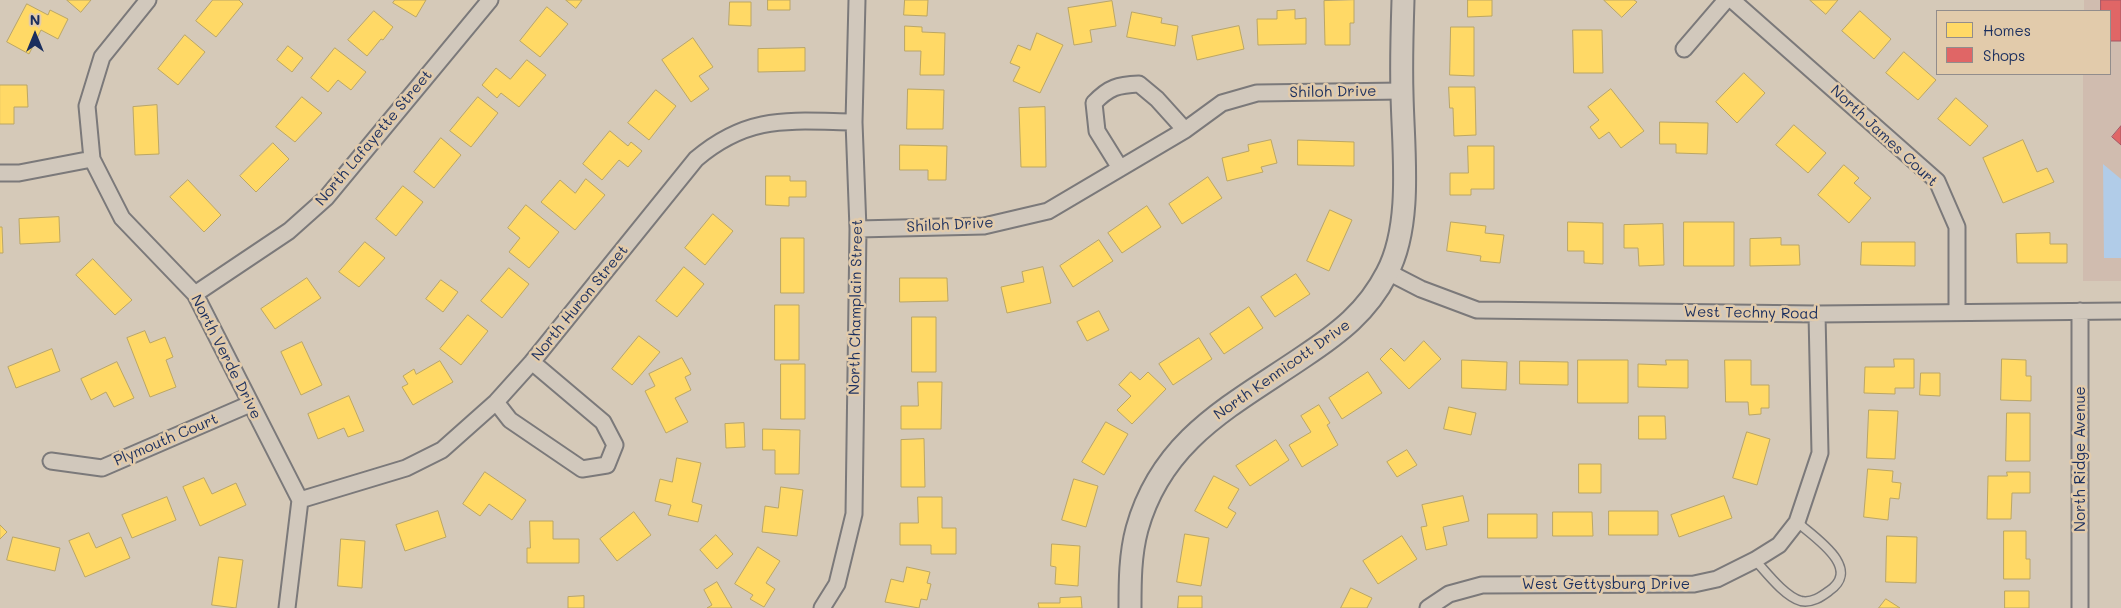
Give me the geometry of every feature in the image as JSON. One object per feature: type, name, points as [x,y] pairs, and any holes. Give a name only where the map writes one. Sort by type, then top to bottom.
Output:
[{"type":"street","name":"North Verde Drive","points":[[148,0],[102,57],[87,106],[92,158],[122,218],[195,294],[300,500]]},
{"type":"street","name":"North Lafayette Street","points":[[195,294],[289,231],[326,198],[490,0]]},
{"type":"street","name":"North Champlain Street","points":[[822,608],[837,584],[854,514],[858,229],[854,122],[857,0]]},
{"type":"street","name":"North Kennicott Drive","points":[[1130,608],[1132,562],[1137,530],[1153,488],[1178,451],[1194,434],[1218,415],[1334,336],[1354,320],[1371,300],[1388,272],[1401,232],[1405,192],[1402,91],[1403,0]]},
{"type":"street","points":[[1684,49],[1726,0]]},
{"type":"street","name":"North James Court","points":[[1732,0],[1937,181],[1957,227],[1957,312]]},
{"type":"street","points":[[1120,168],[1097,132],[1094,103],[1105,91],[1122,85],[1139,84],[1157,99],[1185,130]]},
{"type":"street","name":"Shiloh Drive","points":[[858,229],[984,226],[1048,211],[1185,130],[1222,104],[1257,93],[1402,91]]},
{"type":"street","name":"North Huron Street","points":[[300,500],[406,468],[442,450],[496,402],[532,362],[696,159],[711,146],[731,134],[761,124],[778,121],[854,122]]},
{"type":"street","points":[[0,173],[19,173],[92,158]]},
{"type":"street","name":"West Techny Road","points":[[1388,272],[1421,289],[1476,310],[1817,314],[2121,311]]},
{"type":"street","name":"North Ridge Avenue","points":[[2080,311],[2080,608]]},
{"type":"street","name":"West Gettysburg Drive","points":[[1428,608],[1448,594],[1482,585],[1694,584],[1717,579],[1755,560],[1779,545],[1797,522],[1820,453],[1817,314]]},
{"type":"street","points":[[496,402],[510,420],[582,469],[607,465],[615,445],[603,422],[532,362]]},
{"type":"street","name":"Plymouth Court","points":[[51,461],[102,468],[250,404]]},
{"type":"street","points":[[287,608],[300,500]]},
{"type":"lane","points":[[1755,560],[1783,590],[1801,601],[1817,600],[1837,586],[1841,573],[1839,562],[1830,550],[1797,522]]},
{"type":"shaded area","points":[[2084,0],[2121,0],[2121,281],[2083,281],[2083,75],[2111,75],[2111,10],[2084,10]]},
{"type":"water","points":[[2103,164],[2121,179],[2121,258],[2104,258]]},
{"type":"building: Homes","points":[[67,0],[91,0],[81,12]]},
{"type":"building: Homes","points":[[213,0],[239,0],[243,4],[216,37],[196,21]]},
{"type":"building: Homes","points":[[395,0],[426,0],[416,17],[393,3]]},
{"type":"building: Homes","points":[[566,0],[582,0],[576,8]]},
{"type":"building: Homes","points":[[768,0],[790,0],[790,10],[768,10]]},
{"type":"building: Homes","points":[[905,0],[928,0],[927,16],[904,15]]},
{"type":"building: Homes","points":[[1354,0],[1354,23],[1350,23],[1350,45],[1325,45],[1324,1]]},
{"type":"building: Homes","points":[[1468,0],[1492,0],[1492,16],[1468,17]]},
{"type":"building: Homes","points":[[1604,0],[1634,0],[1637,2],[1622,17]]},
{"type":"building: Homes","points":[[1810,0],[1838,0],[1826,14]]},
{"type":"building: Homes","points":[[1112,1],[1116,26],[1090,30],[1092,42],[1074,45],[1068,8]]},
{"type":"building: Homes","points":[[730,2],[751,2],[751,26],[729,25]]},
{"type":"building: Homes","points":[[27,4],[48,15],[50,10],[68,19],[58,39],[41,30],[29,54],[7,42]]},
{"type":"building: Homes","points":[[547,7],[568,24],[540,57],[520,41]]},
{"type":"building: Homes","points":[[1295,10],[1295,19],[1306,18],[1306,44],[1258,45],[1257,19],[1277,19],[1277,11]]},
{"type":"building: Homes","points":[[374,11],[393,27],[367,56],[348,40]]},
{"type":"building: Homes","points":[[1860,11],[1891,39],[1874,59],[1842,31]]},
{"type":"building: Homes","points":[[1132,12],[1162,18],[1161,23],[1178,26],[1175,46],[1127,37]]},
{"type":"building: Homes","points":[[905,26],[922,27],[922,32],[945,33],[944,75],[920,75],[921,51],[905,51]]},
{"type":"building: Homes","points":[[1239,26],[1244,49],[1197,60],[1192,36]]},
{"type":"building: Homes","points":[[1451,27],[1474,27],[1474,76],[1450,75]]},
{"type":"building: Homes","points":[[1573,30],[1602,30],[1603,73],[1574,73]]},
{"type":"building: Homes","points":[[1037,33],[1063,45],[1040,93],[1013,81],[1020,67],[1010,63],[1018,45],[1030,50]]},
{"type":"building: Homes","points":[[185,35],[205,52],[178,85],[158,69]]},
{"type":"building: Homes","points":[[693,38],[713,67],[699,76],[709,89],[691,102],[662,60]]},
{"type":"building: Homes","points":[[288,46],[303,58],[292,72],[277,60]]},
{"type":"building: Homes","points":[[335,48],[366,72],[351,90],[338,80],[328,92],[311,78]]},
{"type":"building: Homes","points":[[805,48],[805,71],[758,72],[758,49]]},
{"type":"building: Homes","points":[[1904,52],[1936,80],[1918,100],[1886,73]]},
{"type":"building: Homes","points":[[527,60],[546,75],[519,107],[501,93],[497,98],[482,85],[496,68],[510,79]]},
{"type":"building: Homes","points":[[1744,73],[1765,93],[1737,123],[1716,102]]},
{"type":"building: Homes","points":[[0,85],[27,85],[28,107],[14,107],[14,124],[0,124]]},
{"type":"building: Homes","points":[[1449,87],[1475,87],[1476,135],[1454,136],[1453,108],[1450,108]]},
{"type":"building: Homes","points":[[908,89],[944,90],[943,129],[907,129]]},
{"type":"building: Homes","points":[[1611,89],[1644,131],[1621,148],[1609,132],[1599,139],[1590,127],[1599,120],[1588,107]]},
{"type":"building: Homes","points":[[656,90],[676,106],[649,140],[628,123]]},
{"type":"building: Homes","points":[[302,97],[322,113],[295,142],[276,127]]},
{"type":"building: Homes","points":[[478,97],[498,113],[471,147],[450,131]]},
{"type":"building: Homes","points":[[1956,98],[1988,126],[1970,146],[1938,119]]},
{"type":"building: Homes","points":[[157,105],[159,154],[135,155],[133,107]]},
{"type":"building: Homes","points":[[1045,107],[1046,167],[1021,167],[1019,108]]},
{"type":"building: Homes","points":[[1660,122],[1708,123],[1707,154],[1676,153],[1676,144],[1660,144]]},
{"type":"building: Homes","points":[[1794,125],[1826,153],[1808,173],[1776,145]]},
{"type":"building: Homes","points":[[610,131],[628,146],[631,142],[642,151],[628,167],[619,160],[602,180],[583,164]]},
{"type":"building: Homes","points":[[441,138],[461,155],[434,188],[414,172]]},
{"type":"building: Homes","points":[[1271,140],[1277,163],[1261,167],[1263,172],[1227,181],[1222,158],[1249,151],[1248,145]]},
{"type":"building: Homes","points":[[1298,140],[1354,142],[1354,166],[1298,165]]},
{"type":"building: Homes","points":[[2023,140],[2037,172],[2047,168],[2054,182],[2003,203],[1983,158]]},
{"type":"building: Homes","points":[[273,143],[289,159],[256,192],[240,176]]},
{"type":"building: Homes","points":[[900,145],[947,146],[946,180],[928,180],[928,170],[900,170]]},
{"type":"building: Homes","points":[[1468,146],[1494,146],[1494,189],[1471,189],[1471,195],[1450,195],[1450,173],[1468,173]]},
{"type":"building: Homes","points":[[1844,165],[1859,178],[1854,183],[1871,198],[1849,223],[1818,195]]},
{"type":"building: Homes","points":[[766,176],[790,176],[790,181],[806,181],[806,197],[789,197],[789,206],[766,205]]},
{"type":"building: Homes","points":[[1208,177],[1222,198],[1182,224],[1169,204]]},
{"type":"building: Homes","points":[[586,179],[605,195],[575,230],[541,202],[560,180],[575,193]]},
{"type":"building: Homes","points":[[188,180],[221,215],[204,232],[170,197]]},
{"type":"building: Homes","points":[[403,186],[423,202],[396,236],[376,219]]},
{"type":"building: Homes","points":[[526,205],[559,232],[529,268],[509,252],[520,238],[508,228]]},
{"type":"building: Homes","points":[[1147,206],[1161,227],[1122,253],[1108,233]]},
{"type":"building: Homes","points":[[1330,210],[1352,220],[1329,271],[1307,261]]},
{"type":"building: Homes","points":[[713,214],[733,231],[705,265],[685,248]]},
{"type":"building: Homes","points":[[59,217],[60,242],[20,244],[19,219]]},
{"type":"building: Homes","points":[[1451,222],[1486,226],[1485,233],[1504,235],[1500,263],[1480,261],[1481,256],[1447,251]]},
{"type":"building: Homes","points":[[1568,222],[1603,223],[1603,264],[1584,263],[1584,251],[1568,251]]},
{"type":"building: Homes","points":[[1684,222],[1734,222],[1734,266],[1684,266]]},
{"type":"building: Homes","points":[[1663,224],[1664,265],[1639,266],[1638,248],[1624,248],[1624,225]]},
{"type":"building: Homes","points":[[0,227],[2,227],[3,253],[0,253]]},
{"type":"building: Homes","points":[[2050,233],[2050,244],[2067,244],[2067,263],[2017,263],[2016,234]]},
{"type":"building: Homes","points":[[781,238],[804,238],[804,293],[781,293]]},
{"type":"building: Homes","points":[[1781,238],[1781,245],[1799,245],[1800,265],[1750,266],[1750,239]]},
{"type":"building: Homes","points":[[1099,240],[1113,261],[1073,287],[1060,266]]},
{"type":"building: Homes","points":[[365,242],[385,258],[359,287],[339,272]]},
{"type":"building: Homes","points":[[1862,242],[1915,242],[1915,266],[1861,265]]},
{"type":"building: Homes","points":[[93,259],[132,300],[115,315],[76,275]]},
{"type":"building: Homes","points":[[684,267],[704,284],[677,317],[656,301]]},
{"type":"building: Homes","points":[[1043,267],[1051,303],[1007,313],[1001,287],[1024,282],[1022,272]]},
{"type":"building: Homes","points":[[509,268],[529,284],[502,318],[481,301]]},
{"type":"building: Homes","points":[[1296,274],[1310,294],[1275,317],[1261,297]]},
{"type":"building: Homes","points":[[307,278],[321,298],[275,329],[261,309]]},
{"type":"building: Homes","points":[[900,278],[947,278],[948,301],[900,302]]},
{"type":"building: Homes","points":[[441,280],[458,292],[443,312],[426,299]]},
{"type":"building: Homes","points":[[775,305],[799,305],[799,360],[775,360]]},
{"type":"building: Homes","points":[[1249,307],[1263,328],[1224,354],[1210,334]]},
{"type":"building: Homes","points":[[1099,311],[1109,330],[1087,341],[1077,322]]},
{"type":"building: Homes","points":[[468,315],[488,331],[461,365],[440,349]]},
{"type":"building: Homes","points":[[912,317],[936,317],[936,372],[912,372]]},
{"type":"building: Homes","points":[[145,331],[150,343],[165,337],[173,357],[166,360],[176,387],[150,397],[127,338]]},
{"type":"building: Homes","points":[[639,336],[660,352],[632,385],[612,369]]},
{"type":"building: Homes","points":[[1199,338],[1212,359],[1173,385],[1159,364]]},
{"type":"building: Homes","points":[[1424,341],[1441,359],[1409,389],[1380,359],[1391,348],[1404,361]]},
{"type":"building: Homes","points":[[302,342],[322,385],[301,395],[281,352]]},
{"type":"building: Homes","points":[[52,349],[60,371],[16,388],[8,367]]},
{"type":"building: Homes","points":[[682,358],[691,374],[685,377],[691,390],[675,398],[688,422],[666,433],[645,391],[655,386],[649,374]]},
{"type":"building: Homes","points":[[1894,359],[1914,359],[1914,388],[1895,388],[1895,394],[1864,393],[1865,367],[1894,367]]},
{"type":"building: Homes","points":[[2002,359],[2026,360],[2026,376],[2031,376],[2031,401],[2001,400]]},
{"type":"building: Homes","points":[[1462,360],[1507,362],[1506,390],[1462,388]]},
{"type":"building: Homes","points":[[1578,360],[1628,360],[1628,403],[1578,403]]},
{"type":"building: Homes","points":[[1666,360],[1688,360],[1688,388],[1638,387],[1638,364],[1666,365]]},
{"type":"building: Homes","points":[[1725,360],[1751,360],[1751,385],[1769,385],[1769,408],[1761,408],[1761,414],[1749,415],[1748,402],[1726,402]]},
{"type":"building: Homes","points":[[440,361],[453,382],[413,405],[402,387],[408,384],[403,376],[414,369],[416,374]]},
{"type":"building: Homes","points":[[1520,361],[1568,362],[1568,385],[1520,384]]},
{"type":"building: Homes","points":[[117,362],[134,398],[114,407],[106,392],[91,400],[81,379]]},
{"type":"building: Homes","points":[[781,364],[805,364],[805,419],[781,419]]},
{"type":"building: Homes","points":[[1131,372],[1140,380],[1148,372],[1166,389],[1132,424],[1117,410],[1131,396],[1119,385]]},
{"type":"building: Homes","points":[[1368,372],[1382,393],[1342,419],[1329,398]]},
{"type":"building: Homes","points":[[1921,373],[1940,373],[1940,396],[1920,395]]},
{"type":"building: Homes","points":[[918,382],[942,382],[941,429],[901,429],[901,406],[918,406]]},
{"type":"building: Homes","points":[[349,396],[364,431],[348,437],[344,428],[318,439],[308,414]]},
{"type":"building: Homes","points":[[1319,405],[1330,423],[1327,425],[1338,445],[1302,467],[1289,445],[1311,432],[1301,416]]},
{"type":"building: Homes","points":[[1449,407],[1476,413],[1471,435],[1444,429]]},
{"type":"building: Homes","points":[[1869,410],[1898,411],[1895,459],[1867,458]]},
{"type":"building: Homes","points":[[2007,413],[2030,413],[2030,461],[2006,461]]},
{"type":"building: Homes","points":[[1639,416],[1665,416],[1666,439],[1639,439]]},
{"type":"building: Homes","points":[[1106,422],[1128,434],[1104,475],[1082,462]]},
{"type":"building: Homes","points":[[744,423],[745,447],[726,448],[725,424]]},
{"type":"building: Homes","points":[[763,429],[800,430],[799,474],[775,474],[775,450],[763,450]]},
{"type":"building: Homes","points":[[1747,432],[1770,439],[1757,485],[1733,478]]},
{"type":"building: Homes","points":[[924,439],[925,487],[901,487],[901,440]]},
{"type":"building: Homes","points":[[1276,440],[1289,460],[1250,486],[1236,466]]},
{"type":"building: Homes","points":[[1407,450],[1417,465],[1397,477],[1387,462]]},
{"type":"building: Homes","points":[[677,458],[701,463],[692,502],[702,505],[698,522],[668,515],[671,505],[655,501],[660,479],[672,482]]},
{"type":"building: Homes","points":[[1579,464],[1601,464],[1601,493],[1579,493]]},
{"type":"building: Homes","points":[[1868,469],[1893,471],[1892,482],[1901,483],[1899,499],[1890,498],[1888,520],[1864,517]]},
{"type":"building: Homes","points":[[485,472],[526,500],[512,520],[489,504],[480,516],[463,504]]},
{"type":"building: Homes","points":[[2007,472],[2030,472],[2030,493],[2012,493],[2011,519],[1987,519],[1988,476],[2007,476]]},
{"type":"building: Homes","points":[[1214,476],[1239,489],[1228,508],[1236,513],[1227,528],[1195,511]]},
{"type":"building: Homes","points":[[204,478],[212,494],[236,483],[246,505],[200,526],[183,487]]},
{"type":"building: Homes","points":[[1074,479],[1098,486],[1086,527],[1062,520]]},
{"type":"building: Homes","points":[[781,487],[803,490],[797,536],[762,532],[765,506],[778,508]]},
{"type":"building: Homes","points":[[1463,496],[1469,521],[1443,527],[1447,545],[1426,550],[1421,527],[1427,526],[1422,505]]},
{"type":"building: Homes","points":[[1724,496],[1732,518],[1679,537],[1671,515]]},
{"type":"building: Homes","points":[[167,497],[176,520],[132,538],[122,515]]},
{"type":"building: Homes","points":[[918,497],[942,497],[942,528],[956,528],[956,554],[931,554],[931,545],[900,545],[900,523],[918,523]]},
{"type":"building: Homes","points":[[438,511],[446,537],[405,551],[396,525]]},
{"type":"building: Homes","points":[[1609,511],[1658,511],[1658,535],[1609,535]]},
{"type":"building: Homes","points":[[634,512],[651,535],[617,561],[600,539]]},
{"type":"building: Homes","points":[[1553,512],[1592,512],[1593,536],[1553,536]]},
{"type":"building: Homes","points":[[1488,514],[1537,514],[1537,538],[1488,538]]},
{"type":"building: Homes","points":[[530,521],[553,521],[553,539],[579,539],[579,563],[527,563],[527,548],[530,548]]},
{"type":"building: Homes","points":[[0,525],[7,532],[0,539]]},
{"type":"building: Homes","points":[[2004,531],[2026,531],[2026,559],[2030,559],[2030,579],[2004,579]]},
{"type":"building: Homes","points":[[89,533],[96,548],[121,537],[130,558],[85,577],[69,541]]},
{"type":"building: Homes","points":[[1185,534],[1209,538],[1201,586],[1177,582]]},
{"type":"building: Homes","points":[[716,535],[733,554],[717,569],[700,550]]},
{"type":"building: Homes","points":[[1402,536],[1417,559],[1378,584],[1363,561]]},
{"type":"building: Homes","points":[[1887,536],[1917,537],[1916,583],[1886,582]]},
{"type":"building: Homes","points":[[13,537],[60,548],[55,571],[7,560]]},
{"type":"building: Homes","points":[[341,539],[365,541],[362,588],[338,586]]},
{"type":"building: Homes","points":[[1052,544],[1080,546],[1078,586],[1055,584],[1056,567],[1051,566]]},
{"type":"building: Homes","points":[[758,547],[780,561],[766,583],[775,589],[764,607],[750,599],[753,595],[735,584]]},
{"type":"building: Homes","points":[[219,557],[243,560],[236,608],[212,605]]},
{"type":"building: Homes","points":[[907,567],[930,572],[927,583],[931,584],[927,600],[921,599],[919,608],[885,602],[891,579],[903,582]]},
{"type":"building: Homes","points":[[717,582],[732,608],[707,608],[712,605],[704,590]]},
{"type":"building: Homes","points":[[1351,588],[1372,598],[1367,608],[1341,608]]},
{"type":"building: Homes","points":[[2005,591],[2029,591],[2029,608],[2005,608]]},
{"type":"building: Homes","points":[[584,596],[584,608],[568,608],[568,597]]},
{"type":"building: Homes","points":[[1179,596],[1202,596],[1202,608],[1178,608]]},
{"type":"building: Homes","points":[[1081,597],[1082,608],[1039,608],[1038,603],[1060,603],[1060,598]]},
{"type":"building: Homes","points":[[1886,599],[1900,608],[1879,608]]},
{"type":"building: Shops","points":[[2101,0],[2121,0],[2121,41],[2111,41],[2111,10],[2101,10]]},
{"type":"building: Shops","points":[[2121,126],[2121,145],[2112,137]]}]
